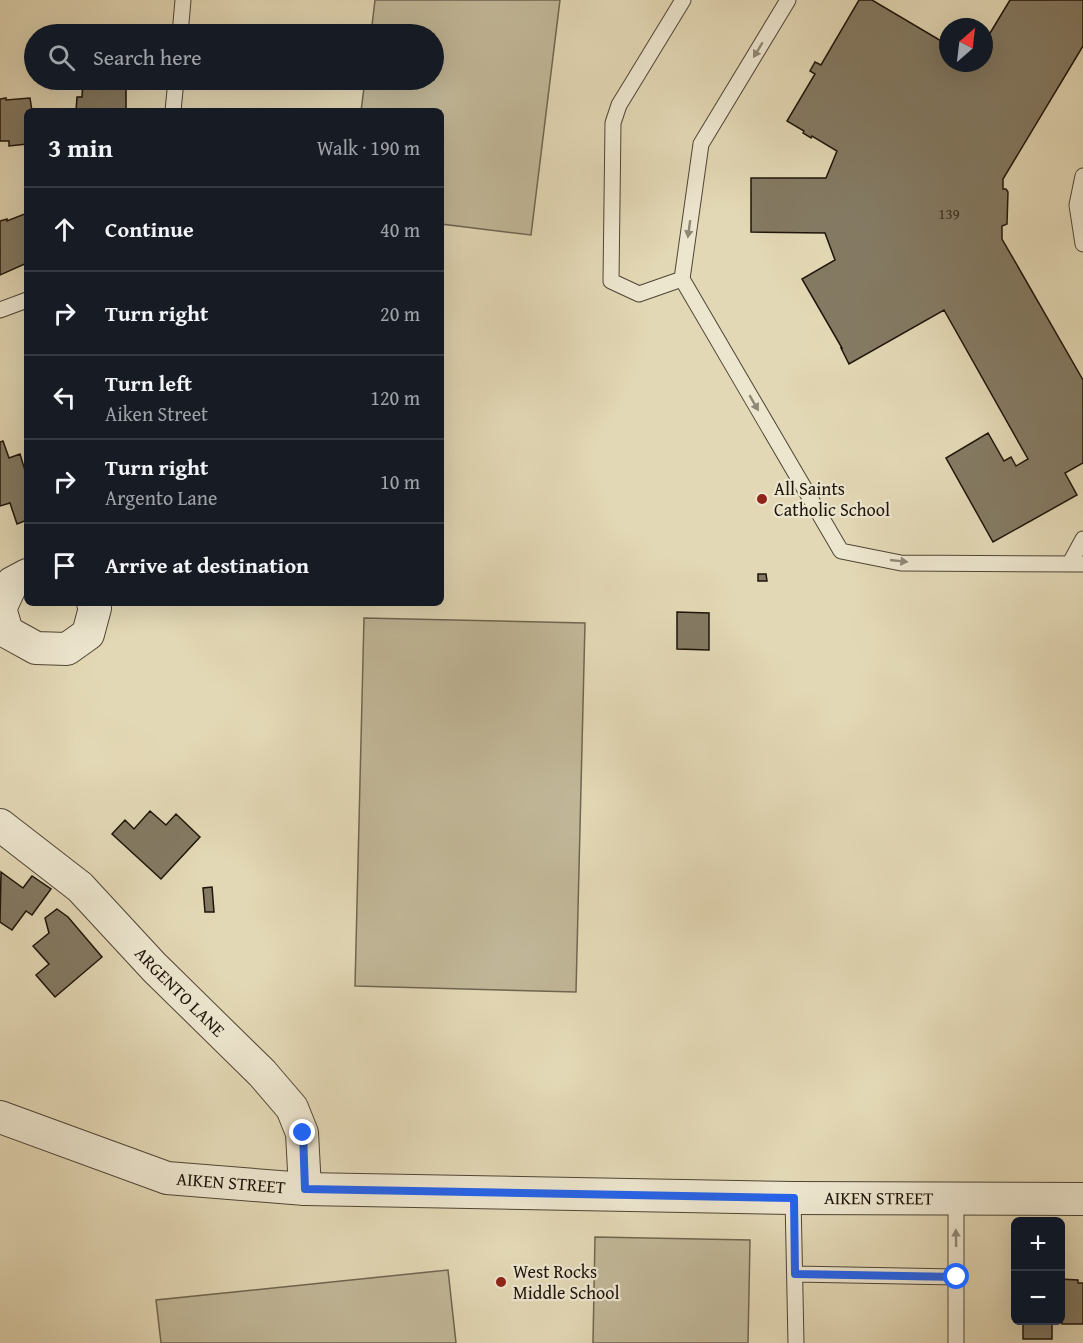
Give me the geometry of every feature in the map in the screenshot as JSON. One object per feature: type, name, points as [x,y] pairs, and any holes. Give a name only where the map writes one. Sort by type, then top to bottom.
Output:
[{"type":"street","points":[[24,577],[12,583],[0,608],[8,632],[36,648],[67,649],[88,634],[94,606]]},
{"type":"street","name":"ARGENTO LANE","points":[[0,825],[80,887],[154,968],[262,1073],[292,1108],[303,1133],[305,1189]]},
{"type":"street","name":"AIKEN STREET","points":[[0,1117],[167,1178],[305,1189],[794,1198],[1083,1199]]},
{"type":"lane","points":[[181,24],[183,0]]},
{"type":"lane","points":[[682,279],[639,294],[611,280],[611,269],[613,123],[619,105],[683,0]]},
{"type":"lane","points":[[788,0],[701,144],[682,279],[841,551],[901,563],[1077,564],[1083,539]]},
{"type":"lane","points":[[173,108],[175,90]]},
{"type":"lane","points":[[1083,176],[1077,205],[1083,244]]},
{"type":"lane","points":[[0,310],[24,301]]},
{"type":"lane","points":[[794,1198],[796,1343]]},
{"type":"lane","points":[[956,1199],[956,1343]]},
{"type":"lane","points":[[795,1274],[957,1277]]},
{"type":"shaded area","points":[[375,0],[560,0],[531,235],[444,224],[444,108],[361,108],[364,90],[444,90],[444,24],[372,24]]},
{"type":"shaded area","points":[[364,618],[585,623],[576,992],[355,986]]},
{"type":"shaded area","points":[[595,1237],[750,1240],[748,1343],[593,1343]]},
{"type":"shaded area","points":[[448,1270],[456,1343],[161,1343],[156,1300]]},
{"type":"building","points":[[859,0],[872,0],[939,40],[939,72],[993,72],[993,28],[1010,0],[1083,0],[1083,46],[1003,179],[1003,189],[1008,192],[1007,224],[1002,226],[1002,239],[1083,380],[1083,463],[1065,473],[1077,495],[993,542],[946,458],[988,433],[1004,461],[1011,457],[1016,466],[1028,459],[944,310],[849,364],[802,279],[835,260],[825,233],[751,232],[751,178],[826,178],[837,151],[812,136],[811,138],[787,121],[815,74],[810,71],[815,62],[821,65]]},
{"type":"building","points":[[82,90],[126,90],[126,108],[76,108],[77,97],[82,97]]},
{"type":"building","points":[[30,98],[32,108],[24,108],[24,144],[9,146],[9,141],[0,141],[0,99]]},
{"type":"building","points":[[24,214],[24,264],[0,275],[0,221],[7,219],[7,221]]},
{"type":"building","points":[[3,441],[9,458],[20,454],[24,467],[24,521],[17,524],[10,503],[0,506],[0,442]]},
{"type":"building","points":[[758,574],[766,574],[767,581],[758,581]]},
{"type":"building","points":[[677,612],[709,613],[709,650],[677,649]]},
{"type":"building","points":[[150,811],[166,825],[176,814],[200,837],[161,879],[112,834],[125,820],[134,829]]},
{"type":"building","points":[[1,872],[23,888],[32,876],[51,889],[32,915],[26,911],[12,930],[0,922]]},
{"type":"building","points":[[212,887],[214,912],[205,912],[203,888]]},
{"type":"building","points":[[57,909],[68,917],[102,957],[55,997],[36,975],[49,964],[33,946],[49,933],[45,918]]},
{"type":"building","points":[[1065,1279],[1078,1280],[1078,1283],[1083,1283],[1083,1324],[1065,1324]]},
{"type":"building","points":[[1023,1325],[1052,1325],[1052,1339],[1023,1339]]},
{"type":"place","name":"All Saints Catholic School","points":[[762,499]]},
{"type":"place","name":"West Rocks Middle School","points":[[501,1282]]},
{"type":"route","points":[[303,1133],[305,1189],[794,1198],[795,1274],[957,1277]]}]
